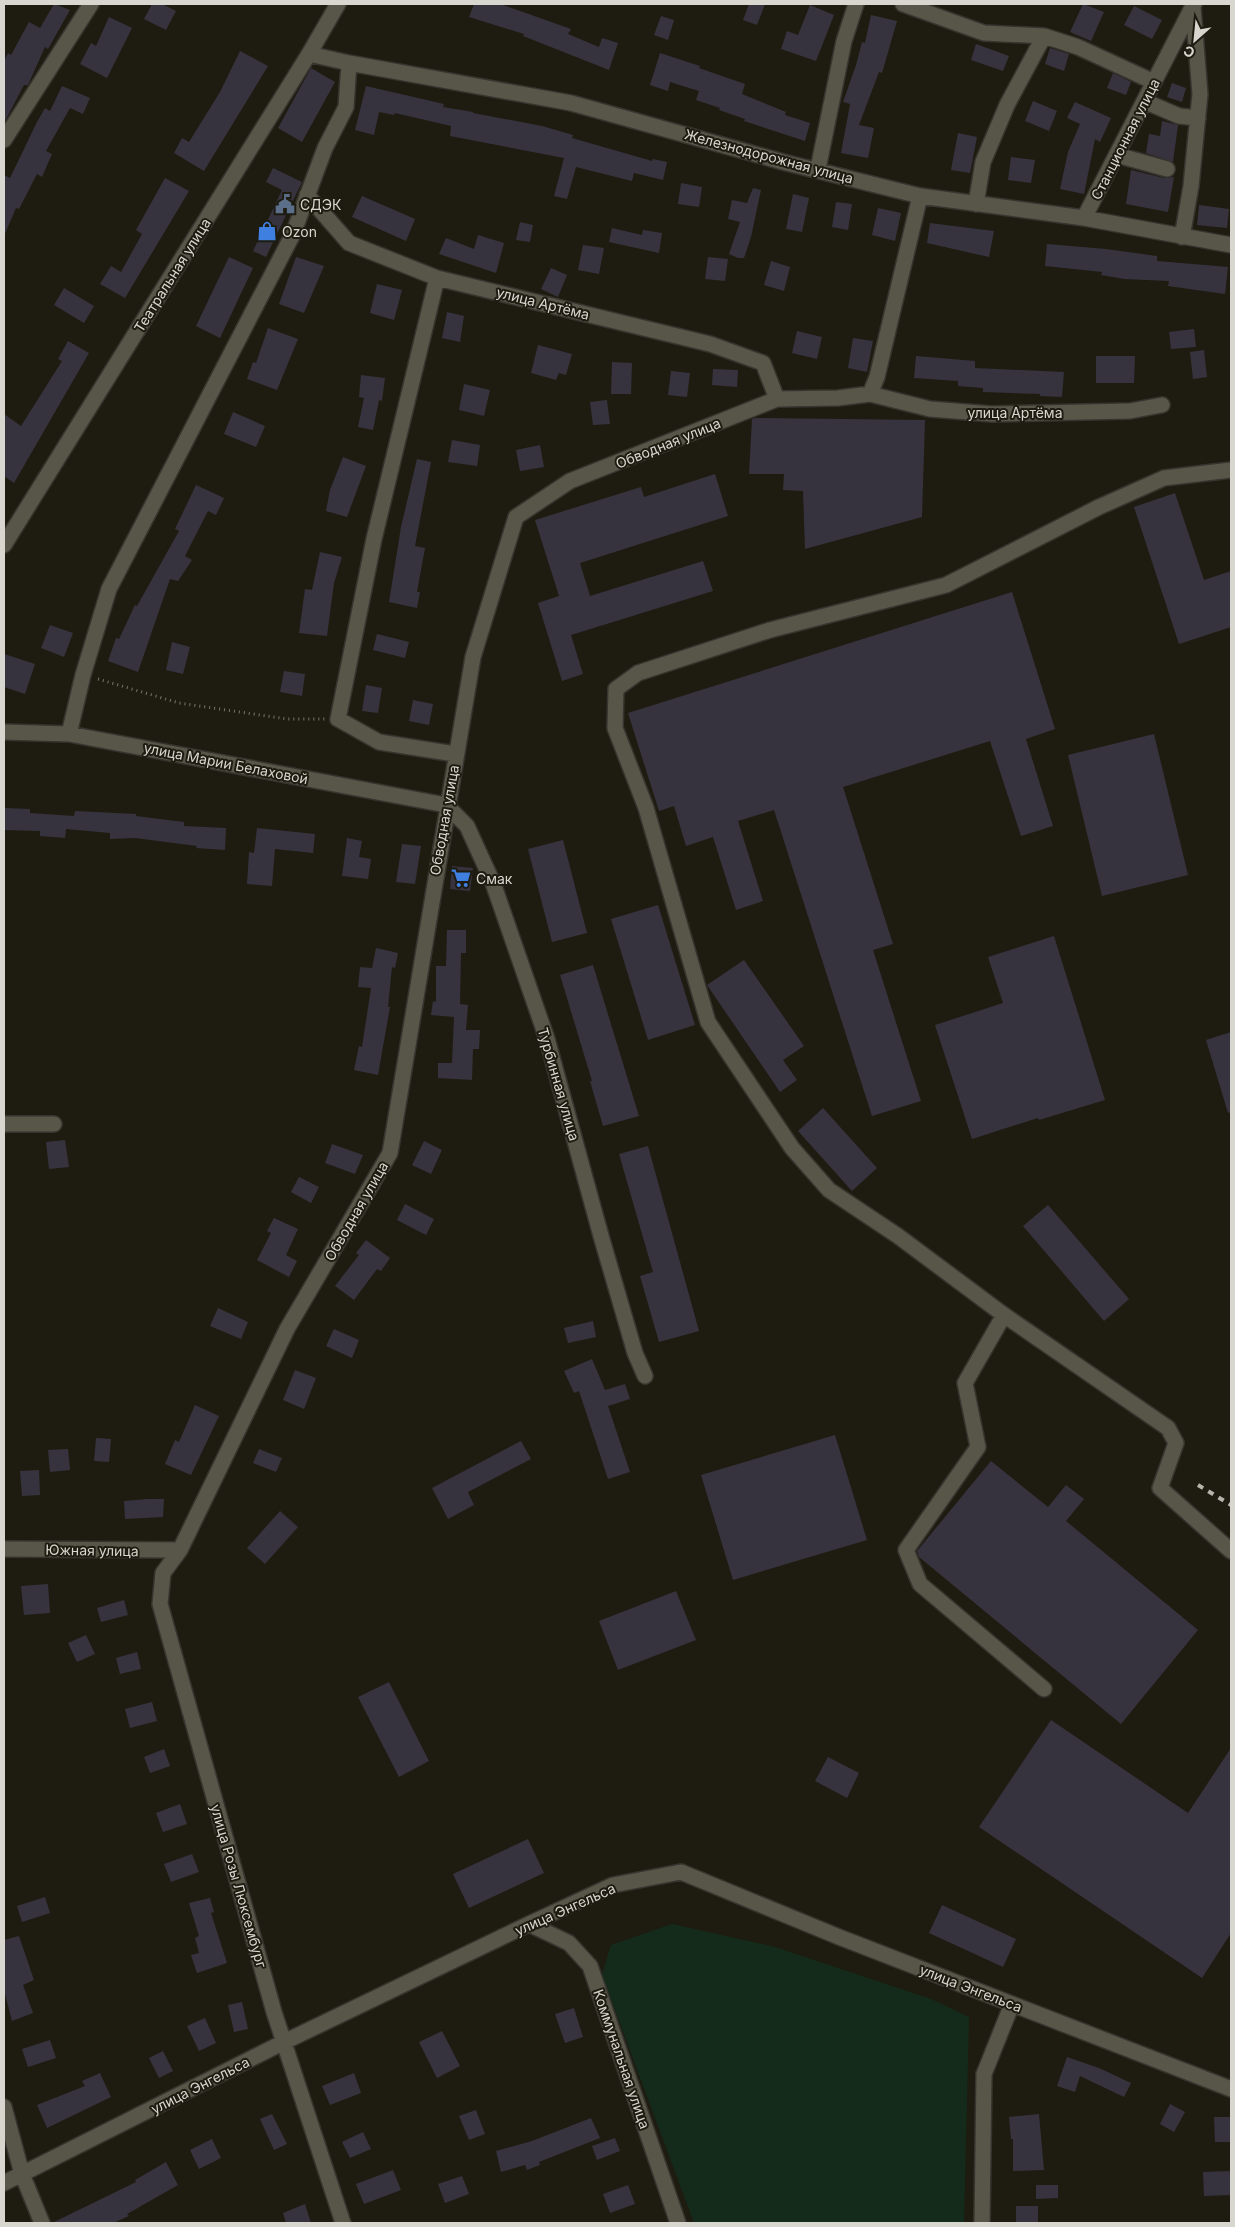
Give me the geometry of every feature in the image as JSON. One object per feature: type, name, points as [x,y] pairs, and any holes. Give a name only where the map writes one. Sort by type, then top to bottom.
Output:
[{"type":"street","points":[[4,140],[91,4]]},
{"type":"street","name":"Театральная улица","points":[[4,545],[309,54],[338,4]]},
{"type":"street","points":[[818,169],[844,41],[856,4]]},
{"type":"street","points":[[903,4],[984,33],[1044,36],[1078,47],[1154,82]]},
{"type":"street","name":"Станционная улица","points":[[1084,218],[1193,5]]},
{"type":"street","name":"Станционная улица","points":[[1182,237],[1192,186],[1200,94],[1193,5]]},
{"type":"street","points":[[976,204],[983,162],[1007,105],[1044,36]]},
{"type":"street","name":"Железнодорожная улица","points":[[309,54],[571,103],[783,162],[818,169],[920,196],[1084,218],[1231,245]]},
{"type":"street","points":[[69,734],[82,674],[109,589],[293,234],[325,148],[346,107],[349,63]]},
{"type":"street","points":[[1144,101],[1179,116],[1198,118]]},
{"type":"street","points":[[1117,155],[1168,169]]},
{"type":"street","name":"улица Артёма","points":[[308,195],[349,243],[436,278],[719,347],[764,363],[777,399]]},
{"type":"street","points":[[870,394],[877,377],[920,196]]},
{"type":"street","points":[[338,719],[374,539],[436,278]]},
{"type":"street","name":"улица Артёма","points":[[870,394],[930,409],[992,414],[1130,411],[1162,405]]},
{"type":"street","name":"Обводная улица","points":[[180,1550],[287,1329],[390,1153],[446,805],[473,657],[516,517],[570,482],[777,399],[838,398],[870,394]]},
{"type":"street","points":[[1231,470],[1164,478],[1099,507],[946,585],[770,630],[638,673],[616,689],[615,728],[646,808],[708,1022],[792,1148],[829,1190],[898,1236],[1004,1315],[1168,1428],[1176,1442],[1160,1488],[1231,1551]]},
{"type":"street","name":"Обводная улица","points":[[338,719],[379,742],[455,754]]},
{"type":"street","name":"улица Марии Белаховой","points":[[4,732],[69,734],[446,805]]},
{"type":"street","name":"Турбинная улица","points":[[446,805],[467,826],[497,892],[547,1039],[611,1272],[635,1354],[645,1376]]},
{"type":"street","points":[[4,1124],[54,1124]]},
{"type":"street","points":[[1004,1315],[965,1383],[978,1447],[906,1550],[920,1584],[1044,1689]]},
{"type":"street","name":"Южная улица","points":[[4,1549],[180,1550]]},
{"type":"street","name":"улица Розы Люксембург","points":[[180,1550],[163,1573],[160,1604],[271,2003],[343,2223]]},
{"type":"street","name":"улица Энгельса","points":[[4,2183],[284,2042],[613,1885],[681,1872],[839,1937],[1231,2089]]},
{"type":"street","name":"Коммунальная улица","points":[[529,1924],[570,1943],[590,1966],[678,2223]]},
{"type":"street","points":[[982,2223],[984,2074],[1012,2004]]},
{"type":"street","points":[[4,2107],[22,2174],[42,2223]]},
{"type":"path","points":[[82,674],[179,703],[287,720],[338,719]]},
{"type":"green space","points":[[672,1924],[775,1947],[931,1999],[969,2017],[964,2223],[694,2223],[602,1975],[611,1945]]},
{"type":"building","points":[[54,4],[70,10],[48,49],[45,47],[28,85],[24,85],[4,123],[4,61],[8,53],[11,55],[29,22],[40,28]]},
{"type":"building","points":[[152,4],[162,4],[176,11],[166,30],[144,19]]},
{"type":"building","points":[[474,4],[500,4],[571,29],[568,34],[599,47],[602,38],[618,43],[609,70],[523,36],[524,34],[469,17]]},
{"type":"building","points":[[749,4],[765,4],[757,25],[743,20]]},
{"type":"building","points":[[1083,4],[1104,12],[1091,41],[1070,32]]},
{"type":"building","points":[[810,5],[834,15],[816,61],[781,49],[787,31],[798,35]]},
{"type":"building","points":[[1134,6],[1162,20],[1152,39],[1124,25]]},
{"type":"building","points":[[871,15],[897,21],[882,73],[879,72],[859,125],[874,128],[868,158],[841,153],[850,104],[843,102],[862,42],[865,43]]},
{"type":"building","points":[[661,16],[674,20],[668,40],[654,35]]},
{"type":"building","points":[[109,17],[132,28],[107,78],[80,64],[91,43],[96,46]]},
{"type":"building","points":[[976,44],[1009,56],[1003,71],[971,60]]},
{"type":"building","points":[[1050,48],[1069,54],[1064,71],[1045,64]]},
{"type":"building","points":[[240,51],[268,66],[204,171],[174,153],[182,138],[189,142],[220,92]]},
{"type":"building","points":[[660,53],[745,84],[742,94],[786,112],[785,115],[810,123],[805,141],[744,121],[745,119],[719,110],[720,108],[696,100],[699,91],[670,82],[668,91],[650,85]]},
{"type":"building","points":[[311,68],[335,82],[302,142],[278,128]]},
{"type":"building","points":[[1113,73],[1131,82],[1126,95],[1107,88]]},
{"type":"building","points":[[1172,83],[1186,88],[1182,102],[1167,97]]},
{"type":"building","points":[[62,86],[90,98],[83,114],[70,108],[46,151],[52,154],[42,177],[37,174],[19,209],[16,208],[4,236],[4,175],[10,178],[37,122],[45,108],[50,111]]},
{"type":"building","points":[[366,86],[444,104],[443,107],[542,126],[573,135],[572,138],[652,161],[653,159],[667,162],[663,180],[634,173],[632,181],[576,167],[567,199],[554,196],[564,158],[450,136],[451,126],[395,113],[394,115],[379,112],[374,135],[355,130]]},
{"type":"building","points":[[1033,101],[1057,111],[1049,131],[1025,121]]},
{"type":"building","points":[[1075,102],[1111,118],[1100,142],[1095,139],[1084,194],[1060,189],[1068,152],[1080,124],[1067,118]]},
{"type":"building","points":[[1162,121],[1178,125],[1173,162],[1146,153],[1149,134],[1160,136]]},
{"type":"building","points":[[958,133],[977,137],[970,173],[951,170]]},
{"type":"building","points":[[1011,157],[1035,160],[1031,183],[1008,180]]},
{"type":"building","points":[[273,168],[302,182],[266,257],[253,251],[282,190],[266,182]]},
{"type":"building","points":[[1131,170],[1164,178],[1174,177],[1168,212],[1126,204]]},
{"type":"building","points":[[165,178],[189,191],[125,298],[100,284],[111,266],[121,272],[142,234],[136,230]]},
{"type":"building","points":[[681,183],[702,187],[699,207],[678,204]]},
{"type":"building","points":[[753,188],[761,190],[751,237],[744,258],[738,258],[729,254],[740,222],[728,219],[732,200],[747,203]]},
{"type":"building","points":[[793,194],[809,198],[802,232],[786,229]]},
{"type":"building","points":[[362,196],[415,219],[406,241],[352,217]]},
{"type":"building","points":[[836,202],[852,204],[848,230],[832,227]]},
{"type":"building","points":[[1199,205],[1229,209],[1227,228],[1197,225]]},
{"type":"building","points":[[878,208],[901,213],[895,241],[872,235]]},
{"type":"building","points":[[520,222],[533,225],[530,242],[516,240]]},
{"type":"building","points":[[930,223],[994,231],[989,257],[927,243]]},
{"type":"building","points":[[612,228],[642,235],[643,230],[662,233],[659,253],[609,242]]},
{"type":"building","points":[[478,235],[504,243],[496,273],[439,254],[446,238],[474,249]]},
{"type":"building","points":[[1047,244],[1157,256],[1157,261],[1228,267],[1225,294],[1168,286],[1169,281],[1124,279],[1101,275],[1102,272],[1045,266]]},
{"type":"building","points":[[583,245],[604,248],[599,274],[578,270]]},
{"type":"building","points":[[229,257],[253,268],[220,338],[196,326]]},
{"type":"building","points":[[296,257],[324,266],[304,313],[279,304]]},
{"type":"building","points":[[708,257],[728,259],[725,281],[705,279]]},
{"type":"building","points":[[771,261],[790,267],[784,291],[764,285]]},
{"type":"building","points":[[551,268],[567,275],[558,297],[541,289]]},
{"type":"building","points":[[377,284],[402,290],[394,320],[370,313]]},
{"type":"building","points":[[64,288],[94,306],[84,323],[54,305]]},
{"type":"building","points":[[447,312],[464,316],[460,342],[442,338]]},
{"type":"building","points":[[268,328],[298,339],[277,390],[247,379],[253,362],[256,363]]},
{"type":"building","points":[[1194,329],[1196,347],[1171,349],[1169,332]]},
{"type":"building","points":[[797,331],[822,337],[817,359],[792,353]]},
{"type":"building","points":[[853,338],[873,341],[867,372],[848,368]]},
{"type":"building","points":[[68,341],[89,353],[14,483],[4,476],[4,414],[21,426],[62,361],[58,359]]},
{"type":"building","points":[[538,345],[572,354],[566,375],[559,373],[556,380],[531,373]]},
{"type":"building","points":[[1204,350],[1207,377],[1193,379],[1190,352]]},
{"type":"building","points":[[916,356],[975,361],[975,368],[1064,372],[1062,397],[1040,396],[1040,394],[983,392],[983,388],[958,386],[958,381],[914,378]]},
{"type":"building","points":[[1096,356],[1135,356],[1134,383],[1096,383]]},
{"type":"building","points":[[612,362],[632,363],[631,394],[611,394]]},
{"type":"building","points":[[713,369],[738,370],[737,387],[712,385]]},
{"type":"building","points":[[671,371],[690,373],[687,397],[668,395]]},
{"type":"building","points":[[361,375],[385,378],[382,401],[379,400],[373,430],[358,427],[364,398],[359,397]]},
{"type":"building","points":[[464,384],[490,390],[484,416],[459,410]]},
{"type":"building","points":[[607,400],[610,424],[593,425],[590,402]]},
{"type":"building","points":[[233,412],[265,426],[256,447],[224,434]]},
{"type":"building","points":[[752,419],[925,420],[922,517],[805,549],[803,491],[783,490],[784,474],[749,474]]},
{"type":"building","points":[[452,440],[480,445],[477,466],[448,462]]},
{"type":"building","points":[[540,445],[544,467],[520,471],[516,450]]},
{"type":"building","points":[[343,457],[366,466],[347,517],[326,511],[330,490]]},
{"type":"building","points":[[417,459],[431,462],[415,546],[425,548],[417,592],[420,592],[417,608],[389,602],[401,527]]},
{"type":"building","points":[[715,474],[728,516],[580,563],[590,596],[703,561],[713,591],[571,635],[583,674],[562,681],[538,603],[559,596],[535,520],[641,487],[644,497]]},
{"type":"building","points":[[196,485],[224,498],[216,515],[208,511],[185,556],[192,560],[178,581],[170,579],[138,672],[108,661],[116,638],[119,639],[135,605],[137,606],[179,531],[175,529]]},
{"type":"building","points":[[1175,493],[1204,580],[1231,571],[1231,627],[1179,644],[1134,507]]},
{"type":"building","points":[[320,552],[342,557],[334,583],[327,636],[299,633],[305,589],[312,590]]},
{"type":"building","points":[[1012,592],[1055,729],[1026,739],[1053,826],[1021,836],[990,741],[843,787],[893,944],[873,950],[921,1101],[872,1116],[774,810],[738,821],[763,901],[736,910],[713,837],[686,846],[674,806],[659,811],[628,713]]},
{"type":"building","points":[[50,625],[73,633],[64,657],[41,648]]},
{"type":"building","points":[[377,634],[409,642],[405,658],[373,650]]},
{"type":"building","points":[[172,642],[190,647],[183,674],[166,670]]},
{"type":"building","points":[[4,654],[35,664],[25,694],[4,687]]},
{"type":"building","points":[[284,671],[305,674],[302,696],[280,692]]},
{"type":"building","points":[[366,685],[382,688],[378,713],[362,711]]},
{"type":"building","points":[[413,700],[433,704],[429,725],[409,721]]},
{"type":"building","points":[[1154,734],[1188,875],[1102,896],[1068,755]]},
{"type":"building","points":[[5,808],[30,809],[30,813],[74,816],[75,811],[136,814],[136,816],[184,822],[184,826],[226,828],[225,850],[196,848],[197,846],[135,838],[110,839],[110,833],[66,829],[65,838],[40,836],[40,831],[4,830]]},
{"type":"building","points":[[257,828],[315,834],[313,853],[275,849],[272,886],[247,884],[249,852],[254,853]]},
{"type":"building","points":[[347,838],[362,841],[359,857],[371,859],[368,879],[342,876]]},
{"type":"building","points":[[563,840],[587,933],[552,942],[528,849]]},
{"type":"building","points":[[402,844],[421,846],[415,884],[396,882]]},
{"type":"building","name":"Смак","points":[[452,866],[473,868],[470,891],[450,889]]},
{"type":"building","points":[[658,905],[695,1025],[648,1040],[611,919]]},
{"type":"building","points":[[447,930],[466,930],[466,953],[461,953],[460,1004],[468,1005],[466,1030],[480,1030],[479,1049],[473,1049],[472,1080],[438,1078],[438,1063],[452,1063],[454,1017],[431,1015],[433,1001],[436,1002],[436,966],[446,966]]},
{"type":"building","points":[[1054,936],[1105,1100],[1039,1120],[1038,1118],[972,1139],[935,1025],[1003,1003],[988,957]]},
{"type":"building","points":[[376,948],[398,953],[395,968],[392,967],[388,1007],[390,1007],[378,1075],[354,1070],[359,1046],[362,1047],[371,988],[358,987],[360,967],[372,968]]},
{"type":"building","points":[[744,960],[804,1046],[783,1060],[797,1080],[780,1092],[707,985]]},
{"type":"building","points":[[593,965],[639,1116],[603,1126],[590,1081],[592,1081],[560,975]]},
{"type":"building","points":[[1231,1032],[1231,1112],[1228,1113],[1206,1040]]},
{"type":"building","points":[[823,1108],[877,1168],[852,1191],[798,1131]]},
{"type":"building","points":[[65,1140],[69,1167],[49,1169],[46,1142]]},
{"type":"building","points":[[424,1141],[442,1150],[431,1174],[412,1165]]},
{"type":"building","points":[[332,1144],[363,1155],[355,1174],[325,1163]]},
{"type":"building","points":[[648,1146],[699,1331],[659,1342],[640,1276],[653,1272],[619,1154]]},
{"type":"building","points":[[299,1177],[319,1187],[311,1203],[291,1192]]},
{"type":"building","points":[[405,1204],[434,1219],[426,1235],[397,1220]]},
{"type":"building","points":[[1048,1205],[1129,1299],[1104,1321],[1023,1226]]},
{"type":"building","points":[[274,1218],[298,1229],[286,1255],[297,1261],[289,1277],[257,1260],[271,1233],[267,1231]]},
{"type":"building","points":[[366,1240],[390,1258],[381,1271],[377,1269],[354,1300],[335,1286],[359,1255],[356,1253]]},
{"type":"building","points":[[218,1308],[248,1322],[241,1339],[210,1326]]},
{"type":"building","points":[[593,1321],[596,1337],[568,1343],[564,1328]]},
{"type":"building","points":[[334,1329],[359,1340],[352,1358],[326,1346]]},
{"type":"building","points":[[592,1359],[605,1390],[625,1384],[630,1399],[608,1406],[630,1472],[608,1479],[579,1391],[574,1393],[564,1371]]},
{"type":"building","points":[[295,1370],[316,1378],[304,1409],[283,1400]]},
{"type":"building","points":[[195,1405],[219,1416],[191,1475],[165,1464],[175,1440],[179,1442]]},
{"type":"building","points":[[835,1435],[867,1540],[733,1580],[701,1475]]},
{"type":"building","points":[[96,1438],[111,1439],[109,1462],[94,1461]]},
{"type":"building","points":[[521,1441],[531,1459],[468,1492],[474,1505],[448,1519],[432,1488]]},
{"type":"building","points":[[68,1449],[70,1470],[50,1472],[48,1450]]},
{"type":"building","points":[[259,1449],[282,1458],[276,1472],[253,1463]]},
{"type":"building","points":[[991,1461],[1048,1507],[1066,1485],[1084,1499],[1066,1521],[1198,1630],[1121,1724],[919,1557],[917,1551]]},
{"type":"building","points":[[39,1470],[40,1495],[22,1496],[20,1471]]},
{"type":"building","points":[[164,1499],[163,1517],[125,1519],[124,1501]]},
{"type":"building","points":[[280,1511],[298,1527],[265,1564],[247,1548]]},
{"type":"building","points":[[48,1584],[50,1613],[24,1615],[21,1586]]},
{"type":"building","points":[[676,1591],[696,1640],[618,1670],[599,1621]]},
{"type":"building","points":[[124,1600],[128,1615],[101,1622],[97,1608]]},
{"type":"building","points":[[86,1635],[95,1654],[77,1662],[68,1643]]},
{"type":"building","points":[[137,1652],[141,1669],[120,1674],[116,1658]]},
{"type":"building","points":[[389,1682],[429,1761],[399,1777],[358,1697]]},
{"type":"building","points":[[152,1702],[157,1721],[130,1728],[125,1709]]},
{"type":"building","points":[[1051,1720],[1188,1813],[1231,1748],[1231,1933],[1202,1978],[979,1827]]},
{"type":"building","points":[[164,1749],[170,1766],[150,1773],[144,1757]]},
{"type":"building","points":[[828,1757],[859,1773],[847,1798],[815,1781]]},
{"type":"building","points":[[180,1804],[187,1824],[163,1832],[156,1813]]},
{"type":"building","points":[[528,1839],[544,1873],[469,1908],[453,1874]]},
{"type":"building","points":[[192,1854],[199,1872],[171,1882],[164,1864]]},
{"type":"building","points":[[45,1897],[50,1913],[22,1922],[17,1906]]},
{"type":"building","points":[[210,1898],[214,1912],[211,1913],[227,1963],[197,1973],[191,1955],[199,1953],[195,1938],[199,1936],[189,1903]]},
{"type":"building","points":[[942,1905],[1016,1939],[1003,1967],[929,1933]]},
{"type":"building","points":[[19,1936],[34,1980],[23,1985],[33,2013],[12,2021],[4,1990],[4,1940]]},
{"type":"building","points":[[242,2002],[248,2029],[234,2032],[228,2005]]},
{"type":"building","points":[[574,2008],[583,2037],[565,2043],[555,2014]]},
{"type":"building","points":[[205,2018],[216,2043],[199,2051],[187,2026]]},
{"type":"building","points":[[442,2031],[460,2066],[437,2078],[419,2042]]},
{"type":"building","points":[[50,2040],[56,2058],[28,2067],[22,2049]]},
{"type":"building","points":[[163,2051],[173,2071],[159,2078],[149,2058]]},
{"type":"building","points":[[1067,2057],[1099,2068],[1131,2083],[1124,2097],[1080,2076],[1075,2092],[1057,2086]]},
{"type":"building","points":[[100,2073],[111,2097],[47,2128],[37,2105],[85,2086],[82,2081]]},
{"type":"building","points":[[354,2073],[361,2093],[330,2105],[322,2086]]},
{"type":"building","points":[[1170,2104],[1185,2112],[1174,2132],[1160,2124]]},
{"type":"building","points":[[476,2110],[485,2134],[469,2140],[459,2116]]},
{"type":"building","points":[[272,2114],[287,2144],[274,2150],[260,2119]]},
{"type":"building","points":[[1039,2114],[1044,2170],[1013,2171],[1013,2139],[1011,2139],[1009,2117]]},
{"type":"building","points":[[1214,2117],[1231,2117],[1231,2142],[1215,2142]]},
{"type":"building","points":[[591,2118],[600,2138],[539,2162],[540,2165],[527,2170],[525,2165],[501,2172],[496,2151],[532,2141]]},
{"type":"building","points":[[363,2132],[371,2149],[350,2158],[342,2142]]},
{"type":"building","points":[[615,2138],[620,2151],[597,2160],[592,2146]]},
{"type":"building","points":[[212,2139],[221,2158],[199,2169],[190,2150]]},
{"type":"building","points":[[166,2162],[178,2185],[127,2214],[129,2216],[113,2223],[52,2223],[136,2182],[135,2180]]},
{"type":"building","points":[[393,2170],[401,2190],[364,2204],[356,2184]]},
{"type":"building","points":[[1231,2171],[1231,2195],[1204,2196],[1203,2172]]},
{"type":"building","points":[[462,2176],[469,2194],[445,2203],[438,2184]]},
{"type":"building","points":[[628,2185],[635,2204],[610,2213],[603,2194]]},
{"type":"building","points":[[1036,2185],[1058,2185],[1058,2198],[1036,2199]]},
{"type":"building","points":[[305,2204],[311,2223],[286,2223],[283,2213]]},
{"type":"building","points":[[1016,2206],[1038,2206],[1038,2223],[1016,2223]]},
{"type":"railway","points":[[1198,1485],[1231,1505]]},
{"type":"place","name":"СДЭК","points":[[285,204]]},
{"type":"place","name":"Ozon","points":[[267,231]]},
{"type":"place","name":"Смак","points":[[461,878]]}]
